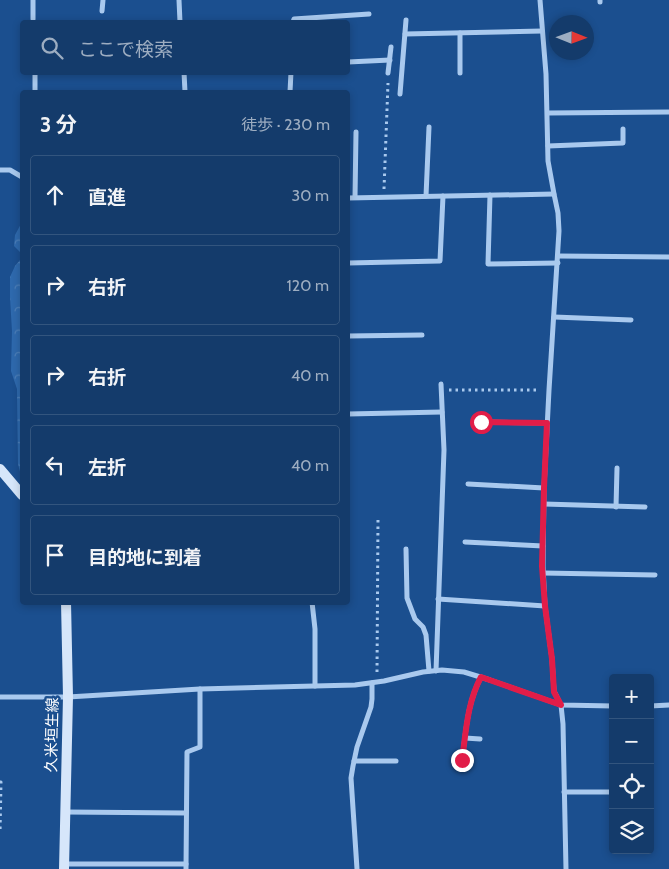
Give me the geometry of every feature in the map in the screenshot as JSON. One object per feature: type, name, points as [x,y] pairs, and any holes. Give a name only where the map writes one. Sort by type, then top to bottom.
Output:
[{"type":"main road","points":[[0,469],[20,493]]},
{"type":"main road","name":"久米垣生線","points":[[64,866],[68,697],[66,605]]},
{"type":"street","points":[[33,0],[33,19]]},
{"type":"street","points":[[102,11],[103,0]]},
{"type":"street","points":[[178,0],[180,20]]},
{"type":"street","points":[[540,0],[548,113],[548,161],[560,231],[548,390],[543,573],[554,692],[561,705],[563,724],[566,869]]},
{"type":"street","points":[[294,20],[369,14]]},
{"type":"street","points":[[400,94],[406,20]]},
{"type":"street","points":[[405,34],[542,31]]},
{"type":"street","points":[[460,32],[460,73]]},
{"type":"street","points":[[388,72],[392,47]]},
{"type":"street","points":[[350,62],[390,60]]},
{"type":"street","points":[[35,75],[35,90]]},
{"type":"street","points":[[184,75],[185,90]]},
{"type":"street","points":[[290,90],[291,75]]},
{"type":"street","points":[[548,113],[669,112]]},
{"type":"street","points":[[426,196],[429,127]]},
{"type":"street","points":[[548,146],[623,144],[623,129]]},
{"type":"street","points":[[355,198],[356,132]]},
{"type":"street","points":[[0,170],[10,170],[20,176]]},
{"type":"street","points":[[350,198],[554,194]]},
{"type":"street","points":[[490,195],[488,264],[558,263]]},
{"type":"street","points":[[350,263],[440,261],[443,196]]},
{"type":"street","points":[[558,256],[669,257]]},
{"type":"street","points":[[554,317],[631,320]]},
{"type":"street","points":[[350,336],[422,335]]},
{"type":"street","points":[[436,671],[444,450],[441,384]]},
{"type":"street","points":[[350,414],[442,412]]},
{"type":"street","points":[[481,422],[547,423]]},
{"type":"street","points":[[616,507],[617,468]]},
{"type":"street","points":[[468,484],[544,488]]},
{"type":"street","points":[[544,504],[645,507]]},
{"type":"street","points":[[465,542],[543,546]]},
{"type":"street","points":[[406,549],[407,598],[415,619],[423,627],[426,635],[429,671]]},
{"type":"street","points":[[543,573],[655,575]]},
{"type":"street","points":[[438,600],[545,606]]},
{"type":"street","points":[[312,605],[315,629],[315,686]]},
{"type":"street","points":[[0,697],[68,697],[200,689],[355,685],[436,671],[464,672],[561,705],[609,706]]},
{"type":"street","points":[[462,760],[470,706],[481,677]]},
{"type":"street","points":[[357,869],[352,778],[357,747],[371,707],[374,683]]},
{"type":"street","points":[[64,866],[186,867],[187,752],[200,747],[200,689]]},
{"type":"street","points":[[654,706],[669,705]]},
{"type":"street","points":[[465,738],[480,739]]},
{"type":"street","points":[[354,760],[396,761]]},
{"type":"street","points":[[564,792],[609,792]]},
{"type":"street","points":[[65,812],[186,813]]},
{"type":"path","points":[[383,197],[388,72]]},
{"type":"path","points":[[442,390],[548,390]]},
{"type":"path","points":[[374,683],[378,518]]},
{"type":"path","points":[[0,782],[0,833]]},
{"type":"green space","points":[[20,226],[20,252],[14,246],[15,235]]},
{"type":"green space","points":[[20,260],[20,472],[18,464],[17,389],[11,371],[10,277]]},
{"type":"route","points":[[462,760],[470,706],[481,677],[561,705],[554,692],[542,566],[547,423],[481,422]]}]
